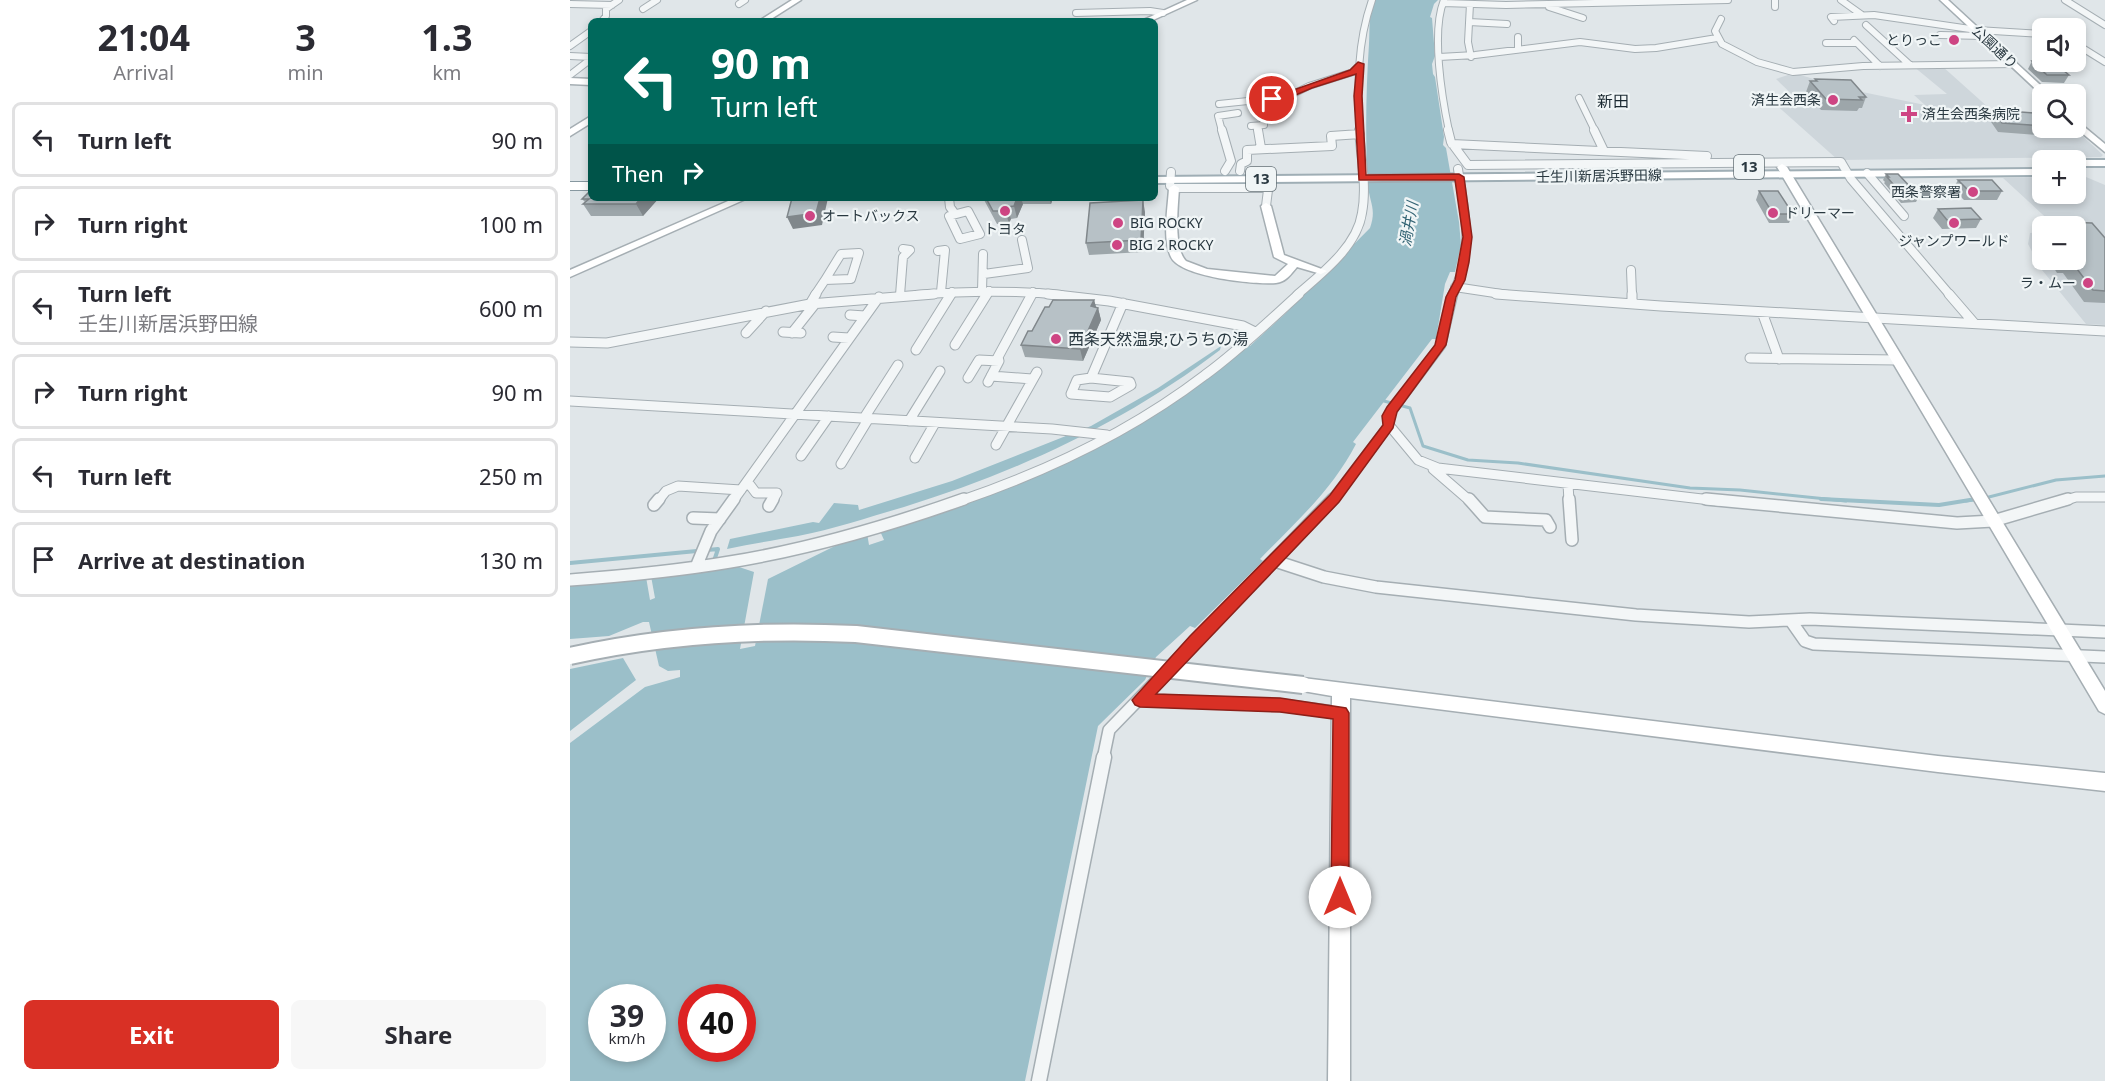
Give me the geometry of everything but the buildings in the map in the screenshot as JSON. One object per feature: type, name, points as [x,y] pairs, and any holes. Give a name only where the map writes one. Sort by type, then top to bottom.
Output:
[{"type":"highway","points":[[570,176],[588,176]]},
{"type":"highway","points":[[570,186],[588,186]]},
{"type":"main road","points":[[2086,163],[2105,163]]},
{"type":"main road","name":"壬生川新居浜野田線","points":[[1158,180],[1364,174],[1846,170],[2032,164]]},
{"type":"main road","name":"壬生川新居浜野田線","points":[[1846,170],[1867,173],[2032,172]]},
{"type":"main road","name":"壬生川新居浜野田線","points":[[1158,173],[1172,180],[1225,171],[1364,174]]},
{"type":"main road","points":[[2086,172],[2105,172]]},
{"type":"street","points":[[604,18],[606,9],[619,0]]},
{"type":"street","points":[[643,9],[657,0]]},
{"type":"street","points":[[739,4],[745,0]]},
{"type":"street","points":[[768,18],[797,0]]},
{"type":"street","points":[[1153,18],[1193,0]]},
{"type":"street","points":[[570,580],[698,562],[756,557],[833,540],[926,512],[1022,476],[1107,435],[1197,382],[1255,333],[1353,238],[1365,200],[1358,96],[1366,17],[1372,0]]},
{"type":"street","points":[[1442,4],[1510,5],[1728,0]]},
{"type":"street","points":[[1775,0],[1775,7]]},
{"type":"street","points":[[1841,0],[1862,15]]},
{"type":"street","name":"公園通り","points":[[1944,0],[2035,84]]},
{"type":"street","points":[[2065,0],[2104,25]]},
{"type":"street","points":[[570,4],[612,5]]},
{"type":"street","points":[[1442,4],[1452,10]]},
{"type":"street","points":[[1442,4],[1439,57],[1443,96],[1452,144],[1463,153],[1468,165],[1837,161],[1974,323]]},
{"type":"street","points":[[1470,4],[1471,57]]},
{"type":"street","points":[[1543,4],[1583,18]]},
{"type":"street","points":[[1510,5],[1526,11]]},
{"type":"street","points":[[1076,13],[1150,11],[1163,14]]},
{"type":"street","points":[[1834,21],[1830,17],[1880,15],[1980,33]]},
{"type":"street","points":[[1721,19],[1715,31],[1717,38],[1728,47],[1757,62],[1793,72],[1880,66],[2014,64]]},
{"type":"street","points":[[1469,22],[1507,24]]},
{"type":"street","points":[[1866,25],[1910,65]]},
{"type":"street","points":[[570,46],[588,33]]},
{"type":"street","points":[[1940,35],[2032,34]]},
{"type":"street","points":[[1518,37],[1518,49]]},
{"type":"street","points":[[1439,57],[1471,57],[1583,42],[1624,48],[1660,48],[1717,38]]},
{"type":"street","points":[[1826,43],[1855,42],[1880,66]]},
{"type":"street","points":[[2086,50],[2105,62]]},
{"type":"street","points":[[570,56],[588,58]]},
{"type":"street","points":[[570,75],[588,60]]},
{"type":"street","points":[[1219,104],[1287,97],[1309,86],[1353,72],[1360,64]]},
{"type":"street","points":[[570,81],[588,82]]},
{"type":"street","points":[[1579,98],[1604,151]]},
{"type":"street","points":[[1225,171],[1231,161],[1218,116],[1235,113],[1230,104]]},
{"type":"street","points":[[1261,148],[1254,126],[1264,125],[1258,110],[1271,110]]},
{"type":"street","points":[[570,133],[588,121]]},
{"type":"street","points":[[2086,132],[2105,149]]},
{"type":"street","points":[[1240,171],[1241,164],[1247,161],[1247,150],[1332,146],[1331,136],[1360,134]]},
{"type":"street","points":[[1452,144],[1805,161]]},
{"type":"street","points":[[1785,170],[2105,706]]},
{"type":"street","points":[[1457,173],[1468,237],[1460,280],[1451,297],[1441,345],[1388,416],[1389,425],[1418,460],[1431,466],[1464,494],[1485,517],[1546,520],[1550,527]]},
{"type":"street","points":[[1867,173],[1904,216]]},
{"type":"street","points":[[1295,262],[1284,277],[1276,280],[1208,272],[1183,264],[1176,257],[1172,180],[1262,187],[1268,190],[1266,206],[1279,256],[1321,271]]},
{"type":"street","points":[[570,274],[736,201]]},
{"type":"street","points":[[949,201],[955,214]]},
{"type":"street","points":[[968,211],[981,234],[960,239],[949,216],[955,214],[968,211]]},
{"type":"street","points":[[984,274],[1028,268],[1022,240]]},
{"type":"street","points":[[900,296],[903,257],[910,250],[903,249]]},
{"type":"street","points":[[938,251],[945,250],[941,292]]},
{"type":"street","points":[[792,333],[812,304],[824,280],[841,254],[860,253],[851,279],[824,280]]},
{"type":"street","points":[[955,345],[986,291],[983,254]]},
{"type":"street","points":[[1630,270],[1632,304]]},
{"type":"street","points":[[1455,287],[1503,295],[1632,304],[2105,331]]},
{"type":"street","points":[[570,342],[607,343],[812,304],[941,292],[986,291],[1033,292],[1123,303],[1243,326],[1255,333]]},
{"type":"street","points":[[916,350],[952,292]]},
{"type":"street","points":[[996,446],[1034,375],[989,379],[999,361],[998,357],[1033,292]]},
{"type":"street","points":[[698,562],[704,544],[720,519],[879,297]]},
{"type":"street","points":[[1092,378],[1123,303]]},
{"type":"street","points":[[746,333],[766,311]]},
{"type":"street","points":[[1762,312],[1779,359]]},
{"type":"street","points":[[850,315],[866,316]]},
{"type":"street","points":[[833,337],[849,338]]},
{"type":"street","points":[[1750,358],[1897,360]]},
{"type":"street","points":[[968,378],[979,360],[999,361]]},
{"type":"street","points":[[842,464],[898,365]]},
{"type":"street","points":[[909,421],[940,371]]},
{"type":"street","points":[[1092,378],[1131,382],[1131,386],[1110,397],[1071,394],[1077,380],[1092,378]]},
{"type":"street","points":[[570,401],[1074,431],[1107,435]]},
{"type":"street","points":[[801,456],[829,416]]},
{"type":"street","points":[[915,458],[935,423]]},
{"type":"street","points":[[1039,1081],[1109,730],[1275,561],[1348,482],[1370,447],[1389,425]]},
{"type":"street","points":[[1431,466],[1780,508],[1937,522],[1993,521],[2057,500],[2085,496],[2105,497]]},
{"type":"street","points":[[1568,484],[1572,540]]},
{"type":"street","points":[[654,505],[666,491],[678,486],[743,487],[750,485],[756,493],[777,493],[769,506]]},
{"type":"street","points":[[693,518],[720,519]]},
{"type":"street","points":[[1275,561],[1311,573],[1369,585],[1628,615],[1744,622],[1810,619],[2105,632]]},
{"type":"street","points":[[1791,621],[1805,640],[1814,644],[2105,657]]},
{"type":"street","points":[[570,656],[665,638],[751,630],[801,630],[879,636],[1303,685],[1938,764],[2105,782]]},
{"type":"street","points":[[1339,1081],[1341,690]]},
{"type":"street","points":[[1140,700],[1280,705],[1341,713]]},
{"type":"shaded area","name":"済生会西条病院","points":[[1913,66],[1942,66],[1999,117],[2032,121],[2032,138],[2085,138],[2103,155],[2086,157],[2086,150],[2032,150],[2032,158],[1838,160],[1774,103],[1811,104],[1801,103],[1776,79],[1794,73],[1843,88],[1925,105],[1914,95],[1947,94]]},
{"type":"shaded area","points":[[2032,177],[2032,204],[2086,204],[2086,177],[2105,185],[2105,325],[2086,324],[2042,270],[2086,270],[2086,216],[2044,216],[2003,178]]},
{"type":"shaded area","points":[[2030,233],[2032,233],[2032,251],[2028,244]]},
{"type":"water","name":"渦井川","points":[[1375,0],[1438,0],[1434,4],[1430,17],[1432,18],[1435,56],[1432,64],[1444,137],[1443,145],[1446,148],[1461,245],[1455,272],[1450,272],[1445,284],[1436,339],[1432,339],[1353,442],[1356,444],[1347,460],[1325,491],[1260,559],[1263,561],[1195,628],[1190,626],[1156,657],[1145,680],[1098,726],[1025,1081],[570,1081],[570,743],[645,687],[680,677],[680,670],[668,671],[659,666],[649,622],[643,622],[609,636],[570,639],[570,583],[646,577],[650,600],[655,598],[651,576],[733,565],[754,572],[740,649],[755,646],[768,579],[839,544],[867,533],[869,545],[884,540],[880,531],[948,508],[1119,432],[1246,346],[1250,346],[1370,228],[1373,210],[1368,184],[1366,114],[1371,12]]},
{"type":"water","points":[[1221,346],[1220,350],[1184,376],[1109,422],[988,478],[904,507],[838,526],[727,549],[730,539],[813,522],[819,523],[834,503],[858,505],[859,510],[952,481],[1091,426],[1158,388]]},
{"type":"water","points":[[623,658],[636,680],[570,731],[570,669]]},
{"type":"waterway","points":[[1384,401],[1410,408],[1423,446],[1468,460],[1518,463],[1690,488],[1740,490],[1832,500]]},
{"type":"waterway","points":[[1985,498],[2056,480],[2105,476]]},
{"type":"waterway","points":[[1821,499],[1832,500]]},
{"type":"waterway","points":[[1832,500],[1939,505],[1976,499]]},
{"type":"waterway","points":[[1966,501],[1978,499]]},
{"type":"waterway","points":[[1832,500],[1846,501]]},
{"type":"waterway","points":[[570,563],[718,549],[714,561]]},
{"type":"place","name":"とりっこ","points":[[1954,40]]},
{"type":"place","name":"済生会西条","points":[[1833,100]]},
{"type":"place","name":"済生会西条病院","points":[[1909,114]]},
{"type":"place","name":"西条警察署","points":[[1973,192]]},
{"type":"place","name":"トヨタ","points":[[1005,211]]},
{"type":"place","name":"ドリーマー","points":[[1773,213]]},
{"type":"place","name":"オートバックス","points":[[810,216]]},
{"type":"place","name":"BIG ROCKY","points":[[1118,223]]},
{"type":"place","name":"ジャンプワールド","points":[[1954,223]]},
{"type":"place","name":"BIG 2 ROCKY","points":[[1117,245]]},
{"type":"place","name":"ラ・ムー","points":[[2088,283]]},
{"type":"place","name":"西条天然温泉;ひうちの湯","points":[[1056,339]]},
{"type":"district","name":"新田","points":[[1613,101]]},
{"type":"route","points":[[1272,99],[1287,97],[1309,86],[1356,71],[1360,64],[1358,96],[1362,178],[1459,177],[1468,237],[1460,280],[1452,292],[1443,341],[1388,416],[1389,425],[1370,447],[1348,482],[1334,498],[1140,700],[1280,705],[1341,713],[1340,897]]}]
